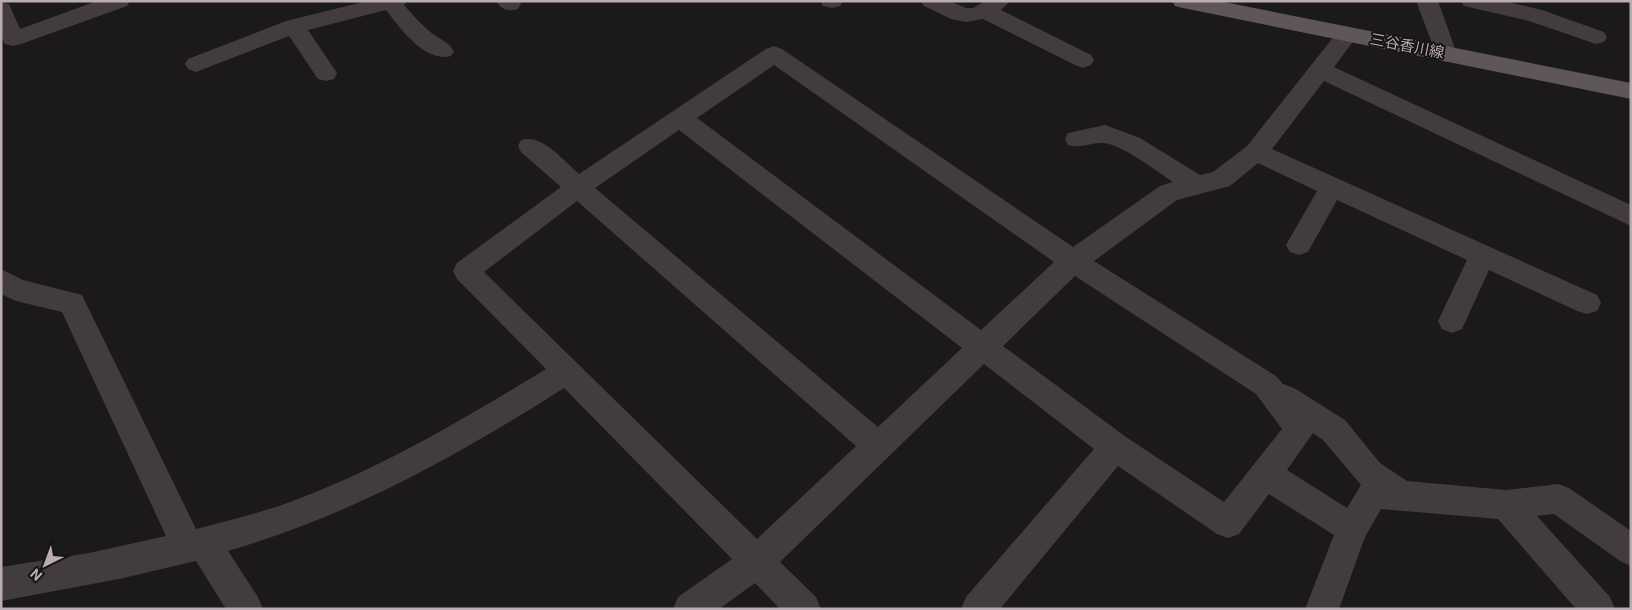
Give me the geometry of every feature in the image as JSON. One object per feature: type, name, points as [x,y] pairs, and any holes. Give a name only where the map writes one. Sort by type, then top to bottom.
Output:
[{"type":"main road","name":"三谷香川線","points":[[1183,1],[1631,91]]},
{"type":"street","points":[[1,9],[12,39],[95,5],[119,1]]},
{"type":"street","points":[[932,1],[964,17],[992,7],[1083,60]]},
{"type":"street","points":[[1427,1],[1446,54]]},
{"type":"street","points":[[1472,1],[1534,16],[1596,37]]},
{"type":"street","points":[[196,64],[294,26],[393,2],[408,25],[430,44],[443,51]]},
{"type":"street","points":[[294,26],[326,73]]},
{"type":"street","points":[[690,609],[756,562],[1073,261],[1168,193],[1195,184],[1221,179],[1256,152],[1347,35]]},
{"type":"street","points":[[804,609],[466,271],[578,187],[774,54],[1073,261],[1334,430],[1369,473],[1398,494]]},
{"type":"street","points":[[1319,69],[1631,216]]},
{"type":"street","points":[[680,118],[984,346],[1115,447],[1228,523],[1300,429],[1266,385]]},
{"type":"street","points":[[1077,140],[1105,134],[1131,144],[1195,184]]},
{"type":"street","points":[[530,146],[878,446]]},
{"type":"street","points":[[1256,152],[1587,303]]},
{"type":"street","points":[[1299,245],[1332,187]]},
{"type":"street","points":[[1452,321],[1482,256]]},
{"type":"street","points":[[1,280],[16,290],[72,303],[195,545],[246,609]]},
{"type":"street","points":[[1,584],[82,572],[195,545],[295,516],[407,465],[496,416],[566,372]]},
{"type":"street","points":[[978,609],[1115,447]]},
{"type":"street","points":[[1266,474],[1352,530]]},
{"type":"street","points":[[1322,609],[1352,530],[1373,493],[1506,505],[1558,498],[1631,550]]},
{"type":"street","points":[[1506,505],[1598,609]]}]
